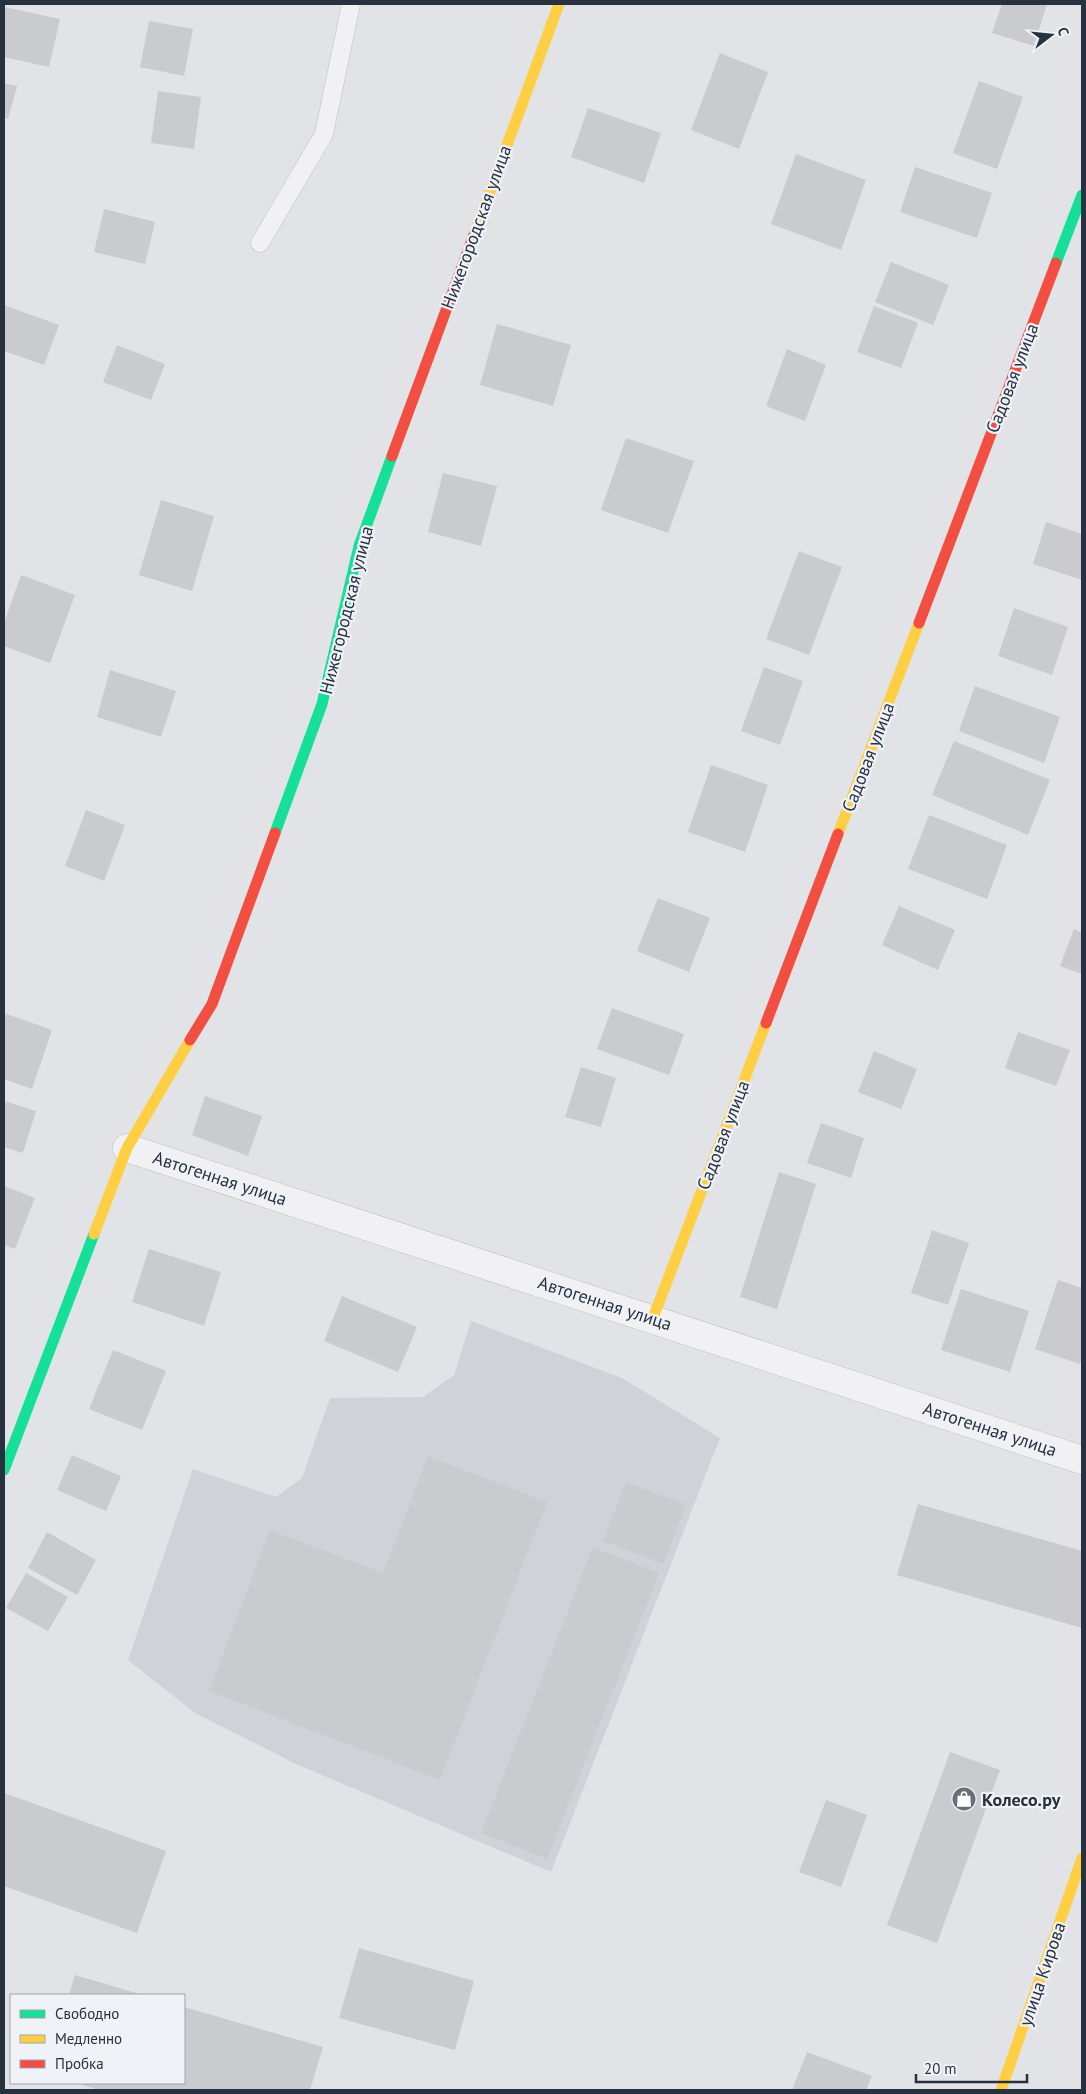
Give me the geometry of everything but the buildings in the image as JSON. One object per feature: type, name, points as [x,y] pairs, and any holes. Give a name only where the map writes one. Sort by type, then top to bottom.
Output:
[{"type":"street","name":"Нижегородская улица","points":[[4,1470],[128,1148],[212,1004],[322,704],[359,546],[559,4]]},
{"type":"street","name":"Садовая улица","points":[[653,1318],[1082,195]]},
{"type":"street","name":"Автогенная улица","points":[[128,1148],[653,1318],[1082,1460]]},
{"type":"street","name":"улица Кирова","points":[[1001,2090],[1082,1858]]},
{"type":"lane","points":[[260,243],[324,134],[351,4]]},
{"type":"shaded area","points":[[471,1321],[622,1378],[720,1438],[551,1872],[296,1764],[195,1713],[128,1660],[193,1469],[276,1497],[302,1478],[330,1398],[423,1397],[454,1375]]},
{"type":"traffic: fast","points":[[1056,263],[1082,195]]},
{"type":"traffic: fast","points":[[275,833],[322,704],[359,546],[392,456]]},
{"type":"traffic: fast","points":[[4,1470],[94,1234]]},
{"type":"traffic: slow","points":[[475,232],[559,4]]},
{"type":"traffic: slow","points":[[838,834],[919,623]]},
{"type":"traffic: slow","points":[[653,1318],[766,1023]]},
{"type":"traffic: slow","points":[[94,1234],[127,1148],[190,1040]]},
{"type":"traffic: slow","points":[[1001,2090],[1082,1858]]},
{"type":"traffic: jam","points":[[392,456],[475,232]]},
{"type":"traffic: jam","points":[[919,623],[1056,263]]},
{"type":"traffic: jam","points":[[190,1040],[212,1004],[275,833]]},
{"type":"traffic: jam","points":[[766,1023],[838,834]]},
{"type":"place","name":"Колесо.ру","points":[[964,1799]]}]
